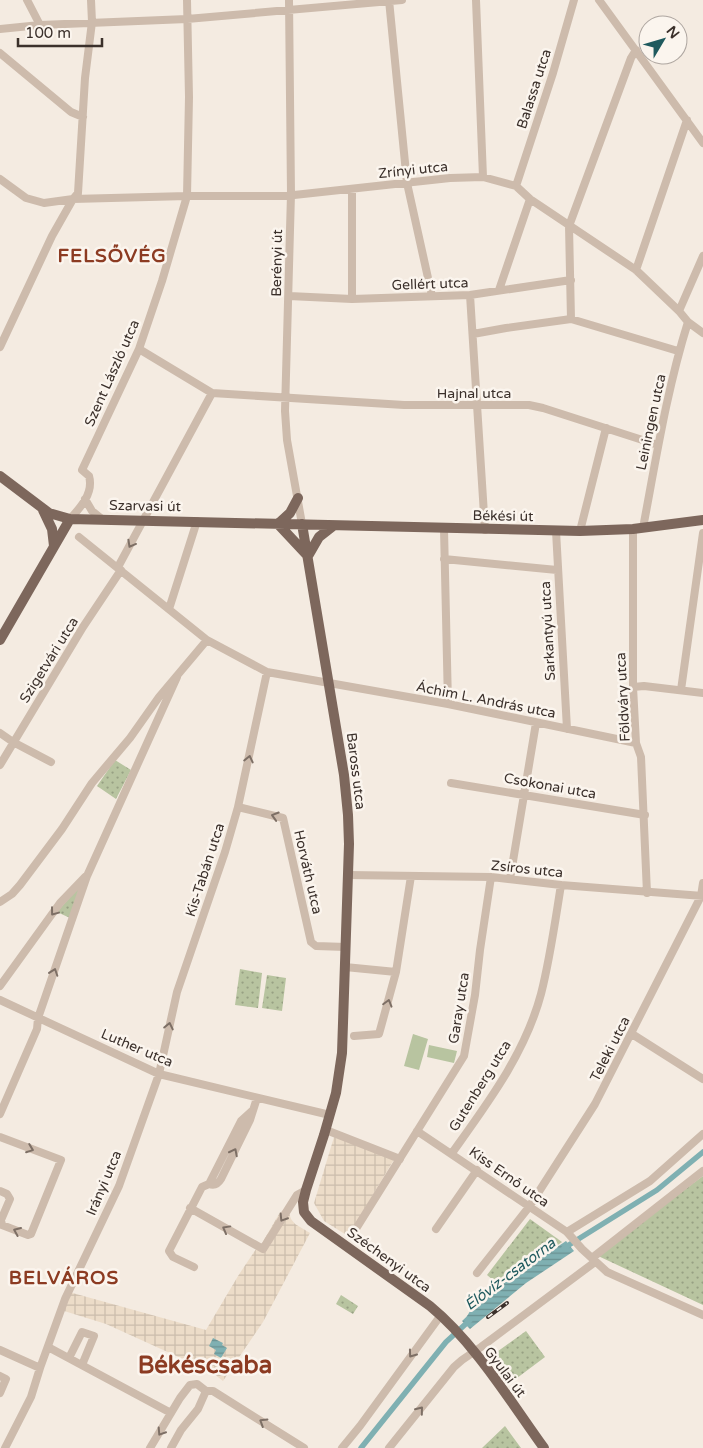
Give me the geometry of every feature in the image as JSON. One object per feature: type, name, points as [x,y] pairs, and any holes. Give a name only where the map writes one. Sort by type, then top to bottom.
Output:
[{"type":"main road","name":"Szarvasi út","points":[[0,476],[43,509],[54,515],[70,519],[302,524]]},
{"type":"main road","points":[[298,498],[290,513],[278,524],[308,556],[319,536],[333,526]]},
{"type":"main road","points":[[43,509],[52,529],[54,546]]},
{"type":"main road","points":[[0,640],[70,519]]},
{"type":"main road","name":"Békési út","points":[[302,524],[580,531],[638,528],[703,520]]},
{"type":"main road","name":"Baross utca","points":[[302,524],[347,792],[348,875],[344,1024],[340,1072],[326,1130],[306,1190]]},
{"type":"main road","name":"Széchenyi utca","points":[[306,1190],[304,1212],[311,1221],[445,1318]]},
{"type":"main road","name":"Gyulai út","points":[[445,1318],[473,1352],[544,1448]]},
{"type":"street","points":[[27,0],[40,25]]},
{"type":"street","points":[[0,347],[52,236],[72,199],[78,193],[92,22],[91,0]]},
{"type":"street","name":"Szent László utca","points":[[86,499],[91,482],[89,476],[82,470],[139,349],[162,281],[187,196],[189,97],[187,0]]},
{"type":"street","name":"Berényi út","points":[[289,0],[291,194],[284,398],[287,440],[302,524]]},
{"type":"street","points":[[389,0],[406,183],[432,296]]},
{"type":"street","points":[[0,29],[92,22],[188,19],[402,0]]},
{"type":"street","points":[[476,0],[483,177]]},
{"type":"street","name":"Balassa utca","points":[[516,186],[574,0]]},
{"type":"street","points":[[600,0],[703,143]]},
{"type":"street","points":[[571,320],[569,226],[631,58],[636,50]]},
{"type":"street","points":[[0,53],[72,112],[83,117]]},
{"type":"street","points":[[636,270],[687,120]]},
{"type":"street","name":"Zrínyi utca","points":[[0,179],[26,198],[44,203],[72,199],[285,196],[450,178],[483,177],[516,186],[530,199],[636,270],[688,322],[703,333]]},
{"type":"street","points":[[352,190],[352,298]]},
{"type":"street","points":[[499,290],[530,199]]},
{"type":"street","points":[[679,311],[703,256]]},
{"type":"street","name":"Gellért utca","points":[[289,296],[352,298],[470,295],[571,280]]},
{"type":"street","points":[[470,295],[485,530]]},
{"type":"street","points":[[473,334],[571,320],[678,351]]},
{"type":"street","name":"Leiningen utca","points":[[638,528],[678,351],[688,322]]},
{"type":"street","points":[[139,349],[212,393]]},
{"type":"street","name":"Hajnal utca","points":[[212,393],[404,405],[529,405],[658,444]]},
{"type":"street","name":"Szigetvári utca","points":[[0,765],[120,568],[212,393]]},
{"type":"street","points":[[580,531],[606,428]]},
{"type":"street","points":[[70,519],[86,499],[92,511],[102,519]]},
{"type":"street","points":[[169,609],[197,521]]},
{"type":"street","name":"Földváry utca","points":[[638,528],[633,687],[636,742],[642,757],[648,893]]},
{"type":"street","points":[[444,529],[448,704]]},
{"type":"street","name":"Sarkantyú utca","points":[[556,531],[567,729]]},
{"type":"street","points":[[681,690],[703,533]]},
{"type":"street","points":[[79,537],[120,568],[207,640],[267,672],[330,684]]},
{"type":"street","points":[[444,559],[557,570]]},
{"type":"street","points":[[0,902],[12,894],[25,879],[92,784],[159,697],[207,640]]},
{"type":"street","name":"Kis-Tabán utca","points":[[159,1074],[177,992],[225,852],[238,807],[267,672]]},
{"type":"street","points":[[0,1114],[37,1029],[38,1018],[87,876],[177,677]]},
{"type":"street","name":"Áchim L. András utca","points":[[330,684],[448,704],[636,742]]},
{"type":"street","points":[[633,687],[644,686],[703,693]]},
{"type":"street","points":[[142,720],[154,728]]},
{"type":"street","points":[[510,879],[536,723]]},
{"type":"street","points":[[0,733],[51,762]]},
{"type":"street","name":"Csokonai utca","points":[[451,783],[645,815]]},
{"type":"street","name":"Horváth utca","points":[[238,807],[283,818],[311,942],[316,946],[346,947]]},
{"type":"street","name":"Zsíros utca","points":[[348,875],[491,877],[648,893],[702,896]]},
{"type":"street","points":[[0,986],[60,903],[87,876]]},
{"type":"street","points":[[354,1036],[379,1034],[396,972],[411,876]]},
{"type":"street","name":"Garay utca","points":[[354,1232],[464,1056],[475,995],[491,877]]},
{"type":"street","name":"Teleki utca","points":[[477,1274],[529,1207],[595,1104],[702,896],[703,883]]},
{"type":"street","name":"Gutenberg utca","points":[[452,1153],[513,1063],[532,1021],[546,969],[561,885]]},
{"type":"street","points":[[345,968],[396,972]]},
{"type":"street","name":"Luther utca","points":[[0,1000],[159,1074],[330,1115]]},
{"type":"street","points":[[632,1034],[703,1079]]},
{"type":"street","name":"Irányi utca","points":[[4,1444],[31,1397],[65,1299],[119,1186],[159,1074]]},
{"type":"street","points":[[194,1268],[173,1257],[170,1251],[190,1208],[202,1188],[209,1184],[241,1121],[252,1111],[257,1098]]},
{"type":"street","points":[[326,1130],[400,1159]]},
{"type":"street","name":"Kiss Ernő utca","points":[[417,1131],[452,1153],[569,1235],[607,1272],[703,1315]]},
{"type":"street","points":[[569,1235],[650,1181],[703,1134]]},
{"type":"street","points":[[0,1137],[61,1160],[31,1234],[28,1235],[2,1225],[1,1220],[10,1198],[7,1194],[0,1191]]},
{"type":"street","points":[[436,1229],[476,1170]]},
{"type":"street","points":[[389,1448],[454,1367],[594,1260],[703,1171]]},
{"type":"street","points":[[190,1208],[263,1249],[297,1195],[306,1190]]},
{"type":"street","points":[[342,1448],[445,1318]]},
{"type":"street","points":[[69,1358],[82,1332],[94,1336],[82,1364]]},
{"type":"street","points":[[48,1347],[171,1413]]},
{"type":"street","points":[[0,1350],[40,1368]]},
{"type":"street","points":[[0,1376],[6,1379],[0,1393]]},
{"type":"street","points":[[150,1448],[190,1386],[197,1384],[206,1392]]},
{"type":"street","points":[[206,1392],[212,1391],[304,1448]]},
{"type":"street","points":[[171,1448],[181,1430],[198,1409],[206,1392]]},
{"type":"green space","points":[[115,760],[131,770],[116,799],[97,786]]},
{"type":"green space","points":[[79,887],[81,888],[70,918],[57,912]]},
{"type":"green space","points":[[240,969],[262,973],[258,1008],[235,1005]]},
{"type":"green space","points":[[267,975],[286,978],[282,1011],[262,1008]]},
{"type":"green space","points":[[413,1034],[428,1039],[419,1070],[404,1066]]},
{"type":"green space","points":[[429,1045],[457,1051],[454,1063],[427,1057]]},
{"type":"green space","points":[[703,1176],[703,1305],[596,1255]]},
{"type":"green space","points":[[530,1219],[562,1242],[499,1285],[487,1275]]},
{"type":"green space","points":[[341,1295],[358,1306],[353,1314],[336,1304]]},
{"type":"green space","points":[[526,1331],[545,1357],[513,1381],[494,1354]]},
{"type":"green space","points":[[505,1426],[521,1448],[482,1448]]},
{"type":"shaded area","points":[[334,1137],[395,1158],[348,1236],[324,1221],[314,1203]]},
{"type":"shaded area","points":[[285,1208],[295,1224],[310,1233],[263,1322],[223,1381],[200,1363],[183,1359],[106,1324],[61,1310],[69,1292],[206,1330],[238,1276],[256,1249],[261,1245],[279,1214]]},
{"type":"water","points":[[566,1241],[574,1251],[526,1283],[470,1329],[462,1321],[467,1317],[474,1297],[481,1289],[501,1285]]},
{"type":"water","points":[[213,1338],[223,1343],[222,1345],[227,1348],[221,1358],[214,1354],[216,1350],[209,1346]]},
{"type":"waterway","name":"Élővíz-csatorna","points":[[564,1248],[657,1190],[703,1152]]},
{"type":"waterway","name":"Élővíz-csatorna","points":[[361,1448],[446,1342],[470,1320]]},
{"type":"railway","points":[[488,1317],[507,1303]]},
{"type":"district","name":"FELSŐVÉG","points":[[112,256]]},
{"type":"district","name":"BELVÁROS","points":[[64,1278]]},
{"type":"district","name":"Békéscsaba","points":[[205,1365]]}]
